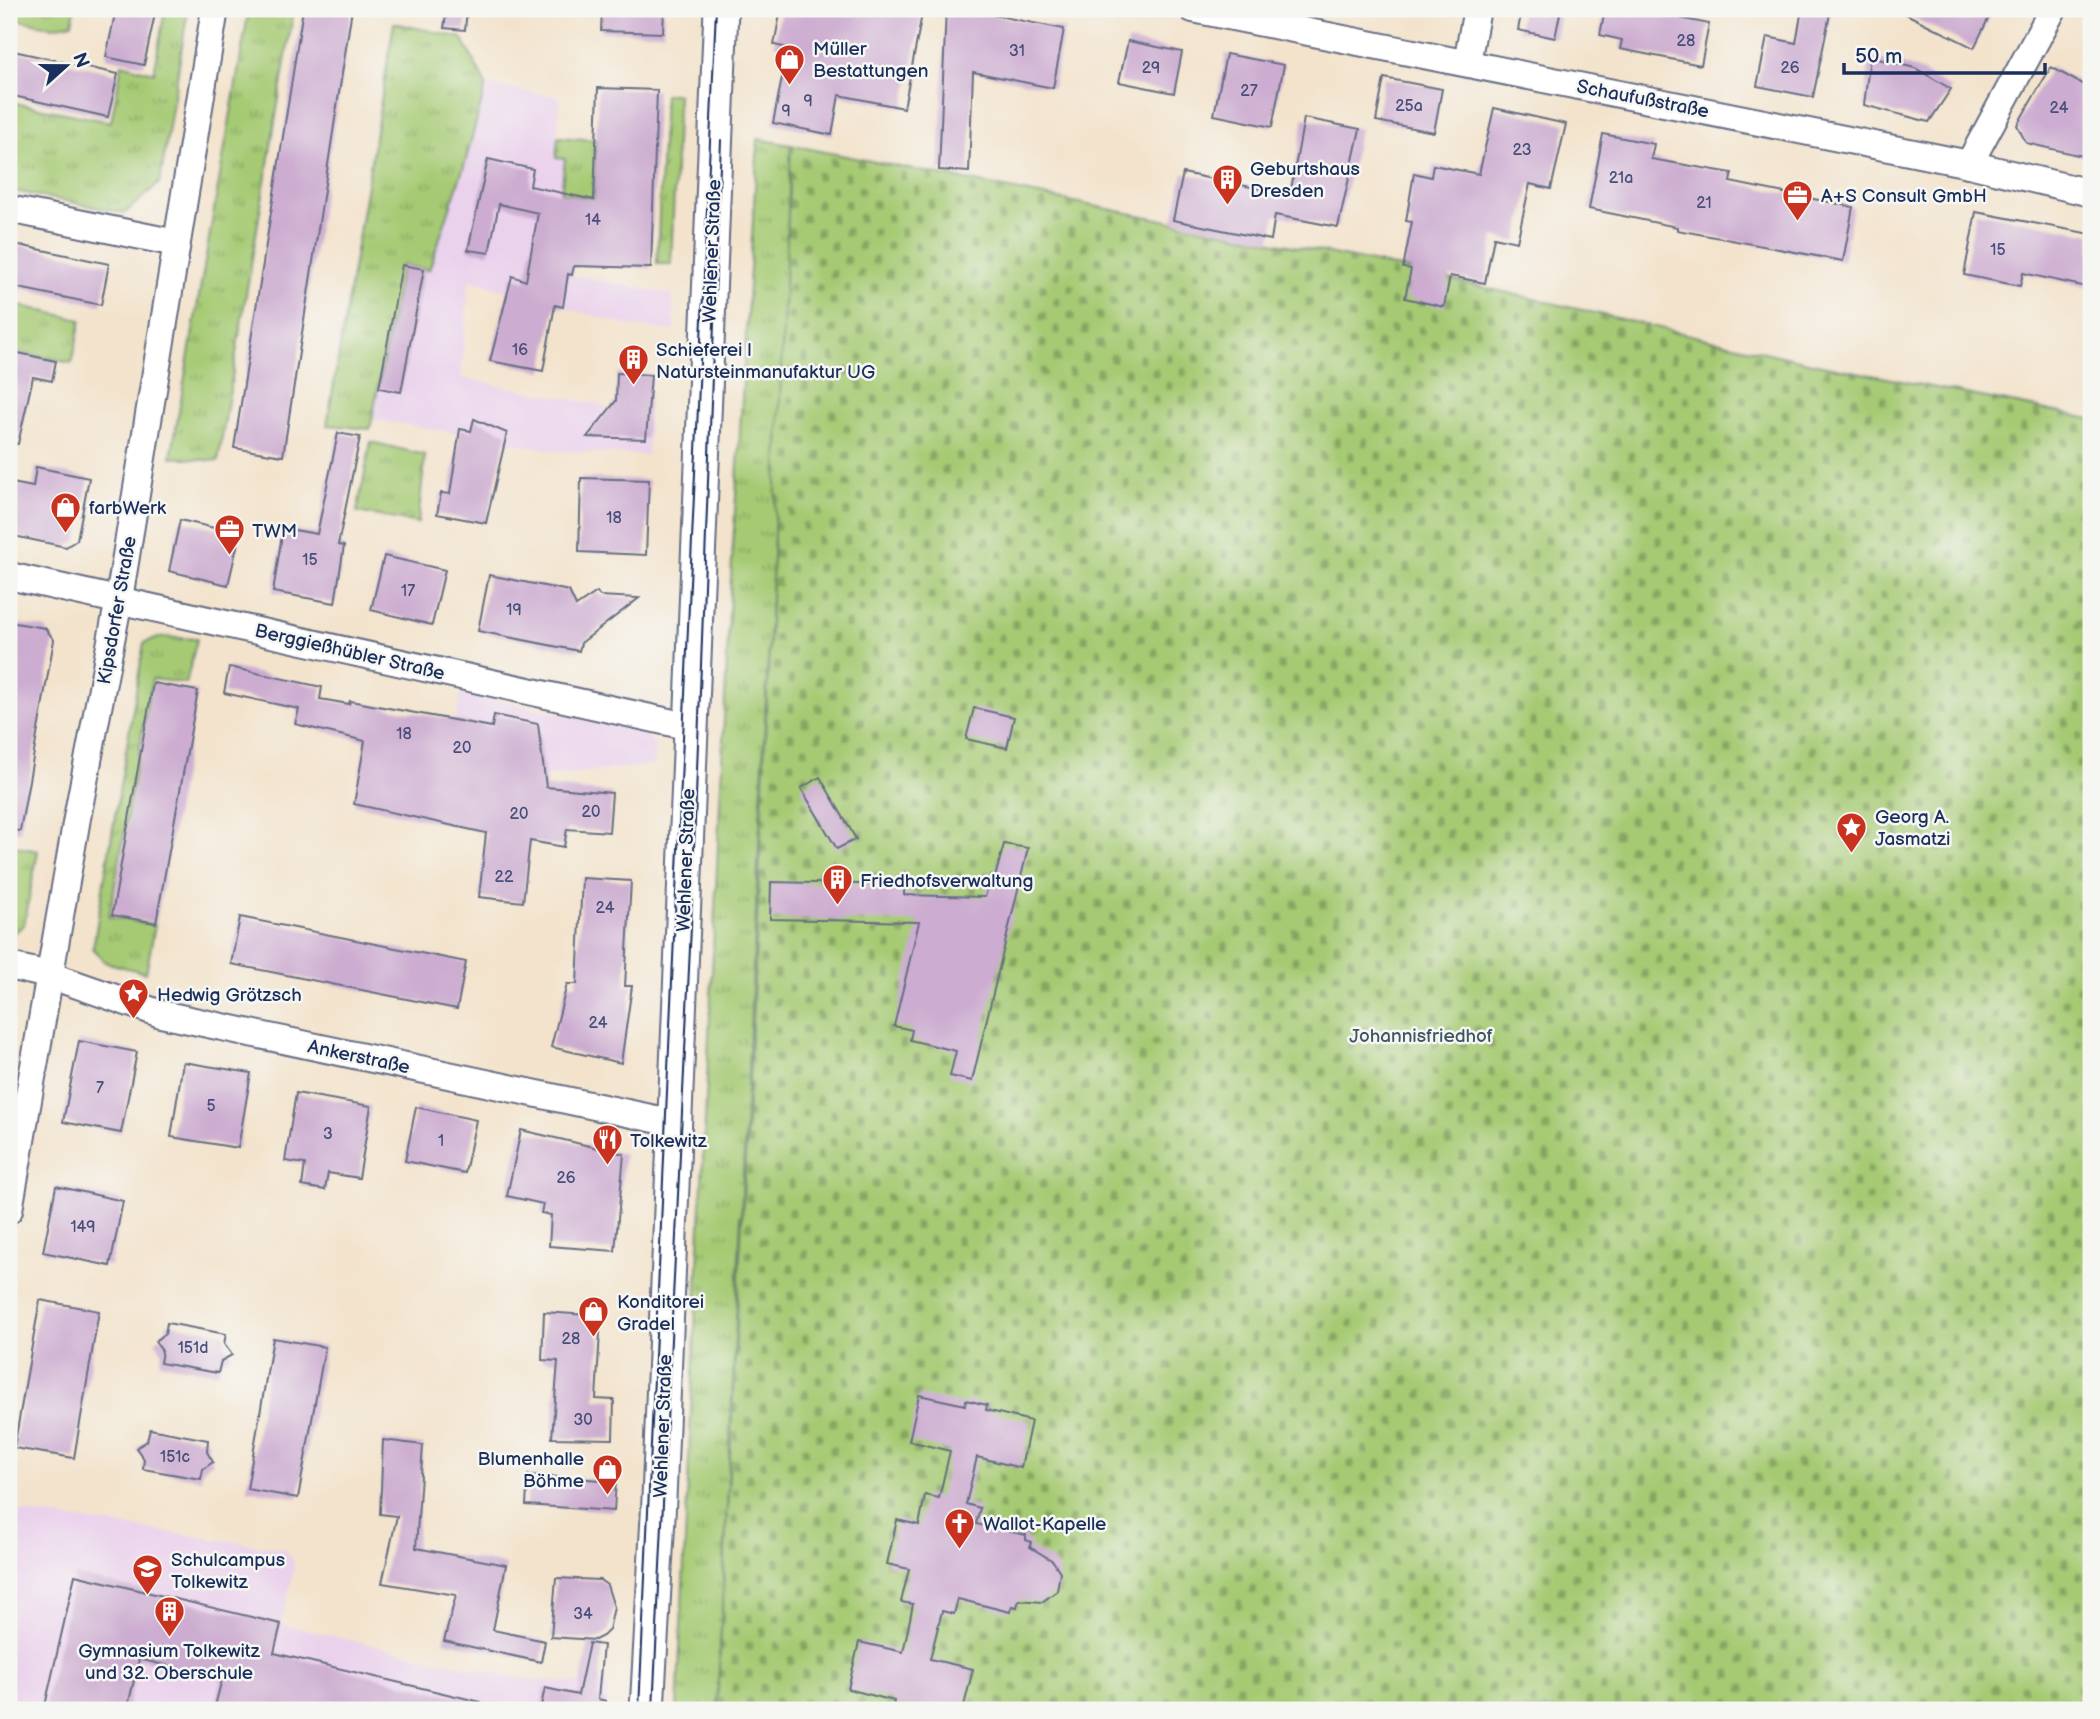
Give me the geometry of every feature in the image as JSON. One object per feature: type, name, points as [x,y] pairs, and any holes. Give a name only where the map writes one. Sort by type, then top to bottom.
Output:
[{"type":"main road","name":"Wehlener Straße","points":[[647,1710],[721,9]]},
{"type":"street","name":"Kipsdorfer Straße","points":[[9,1210],[49,975],[119,599],[215,9]]},
{"type":"street","name":"Schaufußstraße","points":[[1193,9],[1969,164],[2091,193]]},
{"type":"street","points":[[1467,62],[1477,9]]},
{"type":"street","points":[[1969,164],[2053,9]]},
{"type":"street","points":[[9,208],[176,243]]},
{"type":"street","name":"Berggießhübler Straße","points":[[9,576],[691,727]]},
{"type":"street","name":"Ankerstraße","points":[[9,966],[49,975],[161,1014],[674,1123]]},
{"type":"shaded area","points":[[486,85],[560,97],[556,157],[565,159],[552,271],[673,295],[674,331],[630,326],[469,280],[461,378],[606,406],[606,414],[615,414],[615,422],[649,424],[647,455],[559,451],[373,419],[402,265],[429,269],[465,163]]},
{"type":"shaded area","points":[[461,692],[646,733],[655,746],[654,765],[443,787]]},
{"type":"shaded area","name":"Schulcampus Tolkewitz","points":[[9,1510],[285,1549],[294,1562],[294,1570],[281,1624],[518,1679],[608,1685],[607,1710],[9,1710]]},
{"type":"green space","points":[[9,9],[75,9],[72,23],[53,27],[9,18]]},
{"type":"green space","points":[[165,9],[188,9],[160,182],[125,213],[9,190],[9,102],[111,122],[122,64],[154,73]]},
{"type":"green space","points":[[249,9],[294,9],[218,461],[171,457]]},
{"type":"green space","points":[[394,23],[462,38],[486,85],[465,163],[429,270],[402,265],[370,429],[327,425]]},
{"type":"green space","points":[[664,94],[678,94],[671,264],[657,264]]},
{"type":"green space","points":[[558,137],[596,140],[594,198],[561,193],[565,159],[556,158]]},
{"type":"green space","points":[[758,139],[791,145],[717,1710],[677,1710],[730,593]]},
{"type":"green space","name":"Johannisfriedhof","points":[[791,145],[1387,265],[1812,363],[2091,419],[2091,1710],[717,1710],[757,923]]},
{"type":"green space","points":[[9,303],[81,320],[72,363],[9,351]]},
{"type":"green space","points":[[371,442],[425,455],[418,523],[357,512]]},
{"type":"green space","points":[[160,637],[197,639],[186,683],[152,679],[109,917],[155,925],[146,973],[105,962],[93,948],[144,643]]},
{"type":"green space","points":[[9,845],[38,851],[24,925],[9,937]]},
{"type":"building","points":[[116,9],[156,9],[144,65],[106,57]]},
{"type":"building","points":[[303,9],[352,9],[283,456],[234,448]]},
{"type":"building","points":[[447,9],[467,9],[465,30],[444,28]]},
{"type":"building","points":[[602,9],[664,9],[663,33],[601,31]]},
{"type":"building","points":[[781,9],[923,9],[904,108],[839,95],[832,135],[773,123],[788,48],[774,45]]},
{"type":"building","points":[[946,9],[963,9],[1064,29],[1053,88],[973,72],[969,172],[939,170]]},
{"type":"building","points":[[1522,9],[1561,9],[1555,38],[1518,30]]},
{"type":"building","points":[[1605,9],[1651,9],[1650,12],[1709,24],[1701,65],[1620,49],[1622,40],[1600,35]]},
{"type":"building","points":[[1802,9],[1831,9],[1813,97],[1757,86],[1767,37],[1796,43]]},
{"type":"building","points":[[1896,9],[1993,9],[1974,48]]},
{"type":"building","points":[[1128,41],[1182,52],[1174,93],[1119,82]]},
{"type":"building","points":[[9,50],[118,74],[108,117],[9,95]]},
{"type":"building","points":[[1226,54],[1284,65],[1272,127],[1214,115]]},
{"type":"building","points":[[1870,57],[1915,68],[1951,89],[1929,122],[1864,105]]},
{"type":"building","points":[[2051,67],[2091,89],[2091,158],[2026,143],[2017,125]]},
{"type":"building","points":[[1384,78],[1442,89],[1434,132],[1376,121]]},
{"type":"building","points":[[598,88],[657,90],[651,268],[574,266],[572,275],[568,274],[563,307],[555,305],[543,371],[490,361],[512,276],[526,281],[538,213],[499,204],[489,253],[468,250],[488,159],[533,169],[530,186],[594,200]]},
{"type":"building","points":[[1494,108],[1566,124],[1551,189],[1530,184],[1517,242],[1494,237],[1485,283],[1450,276],[1444,307],[1405,298],[1411,269],[1403,268],[1412,222],[1406,221],[1414,173],[1431,177],[1433,165],[1479,174]]},
{"type":"building","points":[[1304,118],[1360,129],[1338,227],[1275,215],[1271,240],[1173,220],[1183,173],[1290,195]]},
{"type":"building","points":[[1603,134],[1654,144],[1651,159],[1732,173],[1730,182],[1853,207],[1843,261],[1677,230],[1677,227],[1589,209]]},
{"type":"building","points":[[1976,212],[2091,234],[2091,288],[2023,273],[2020,286],[1964,275]]},
{"type":"building","points":[[9,243],[109,264],[101,305],[9,286]]},
{"type":"building","points":[[402,265],[424,269],[401,392],[379,388]]},
{"type":"building","points":[[9,351],[56,361],[52,381],[33,377],[18,444],[9,443]]},
{"type":"building","name":"Schieferei | Natursteinmanufaktur UG","points":[[617,373],[651,375],[646,439],[587,437],[616,401]]},
{"type":"building","points":[[474,419],[507,433],[486,523],[437,514],[441,493],[450,494],[460,429],[471,431]]},
{"type":"building","points":[[338,433],[360,437],[338,545],[344,546],[335,603],[273,592],[283,528],[317,534]]},
{"type":"building","points":[[36,467],[89,478],[77,540],[66,547],[9,535],[12,483],[33,487]]},
{"type":"building","points":[[581,478],[649,480],[646,555],[579,552]]},
{"type":"building","points":[[180,520],[240,534],[228,585],[169,571]]},
{"type":"building","points":[[384,556],[445,570],[432,625],[371,610]]},
{"type":"building","points":[[489,575],[569,591],[576,606],[597,592],[600,596],[639,598],[581,643],[579,651],[478,631]]},
{"type":"building","points":[[9,622],[45,628],[54,640],[20,831],[9,830]]},
{"type":"building","points":[[229,667],[322,687],[320,699],[349,704],[350,701],[492,727],[494,715],[538,724],[546,787],[612,793],[609,832],[567,829],[564,847],[530,841],[523,902],[479,897],[486,833],[354,804],[365,741],[295,724],[299,709],[224,693]]},
{"type":"building","points":[[153,683],[198,691],[156,923],[112,915]]},
{"type":"building","points":[[974,708],[1014,717],[1007,748],[966,739]]},
{"type":"building","points":[[820,777],[856,839],[837,849],[801,788]]},
{"type":"building","points":[[1004,844],[1028,848],[972,1081],[950,1076],[956,1051],[910,1040],[912,1030],[894,1026],[919,922],[770,919],[771,882],[904,885],[904,895],[985,897],[991,875],[995,877]]},
{"type":"building","points":[[582,878],[631,881],[625,986],[632,986],[621,1063],[551,1047],[567,984],[577,984]]},
{"type":"building","points":[[240,917],[466,962],[457,1009],[231,964]]},
{"type":"building","points":[[79,1041],[137,1052],[121,1133],[63,1122]]},
{"type":"building","points":[[183,1062],[251,1073],[238,1148],[171,1137]]},
{"type":"building","points":[[296,1093],[371,1106],[359,1178],[328,1173],[325,1190],[302,1186],[305,1164],[285,1161]]},
{"type":"building","points":[[416,1107],[476,1120],[465,1173],[405,1161]]},
{"type":"building","points":[[521,1130],[624,1154],[615,1251],[549,1246],[551,1215],[541,1213],[543,1204],[507,1196]]},
{"type":"building","points":[[56,1186],[123,1201],[110,1266],[43,1252]]},
{"type":"building","points":[[40,1300],[99,1311],[74,1458],[14,1448]]},
{"type":"building","points":[[544,1312],[601,1316],[596,1399],[614,1400],[613,1439],[552,1438],[558,1361],[542,1360]]},
{"type":"building","points":[[167,1323],[226,1334],[224,1344],[232,1355],[221,1361],[218,1373],[160,1363],[162,1351],[155,1341],[165,1334]]},
{"type":"building","points":[[273,1338],[325,1347],[298,1498],[247,1489]]},
{"type":"building","name":"Wallot-Kapelle","points":[[919,1395],[965,1405],[966,1400],[987,1405],[986,1410],[1031,1421],[1021,1468],[977,1457],[966,1504],[980,1508],[976,1524],[1026,1535],[1026,1540],[1031,1542],[1030,1547],[1053,1561],[1060,1572],[1057,1591],[1042,1602],[1019,1600],[1017,1607],[1012,1606],[1010,1612],[958,1599],[954,1614],[942,1611],[930,1659],[973,1669],[963,1710],[915,1710],[893,1705],[894,1701],[848,1689],[859,1642],[903,1652],[913,1604],[901,1602],[909,1569],[887,1564],[897,1520],[919,1525],[925,1495],[939,1498],[950,1451],[909,1441]]},
{"type":"building","points":[[150,1429],[208,1440],[207,1452],[213,1462],[203,1469],[201,1479],[143,1469],[144,1459],[136,1448],[147,1441]]},
{"type":"building","points":[[383,1440],[423,1445],[416,1548],[506,1565],[493,1630],[545,1641],[541,1662],[444,1641],[456,1595],[382,1583],[397,1516],[380,1514]]},
{"type":"building","points":[[528,1475],[616,1481],[614,1511],[526,1505]]},
{"type":"building","name":"Gymnasium Tolkewitz und 32. Oberschule","points":[[75,1575],[281,1624],[274,1653],[481,1702],[480,1710],[214,1710],[222,1679],[139,1659],[127,1710],[44,1710]]},
{"type":"building","points":[[556,1578],[600,1580],[607,1585],[614,1607],[609,1630],[603,1636],[595,1640],[551,1637]]},
{"type":"building","points":[[589,1643],[603,1645],[598,1699],[606,1701],[605,1710],[540,1710],[545,1688],[578,1695]]},
{"type":"tram line","points":[[639,1710],[716,9]]},
{"type":"tram line","points":[[653,1710],[691,927],[721,140]]},
{"type":"place","name":"Müller Bestattungen","points":[[790,86]]},
{"type":"place","name":"Geburtshaus Dresden","points":[[1227,206]]},
{"type":"place","name":"A+S Consult GmbH","points":[[1798,222]]},
{"type":"place","name":"Schieferei | Natursteinmanufaktur UG","points":[[633,387]]},
{"type":"place","name":"farbWerk","points":[[66,534]]},
{"type":"place","name":"TWM","points":[[229,557]]},
{"type":"place","name":"Georg A. Jasmatzi","points":[[1852,854]]},
{"type":"place","name":"Friedhofsverwaltung","points":[[837,907]]},
{"type":"place","name":"Hedwig Grötzsch","points":[[134,1021]]},
{"type":"place","name":"Tolkewitz","points":[[607,1167]]},
{"type":"place","name":"Konditorei Gradel","points":[[594,1339]]},
{"type":"place","name":"Blumenhalle Böhme","points":[[607,1496]]},
{"type":"place","name":"Wallot-Kapelle","points":[[960,1550]]},
{"type":"place","name":"Schulcampus Tolkewitz","points":[[148,1597]]},
{"type":"place","name":"Gymnasium Tolkewitz und 32. Oberschule","points":[[169,1638]]}]
